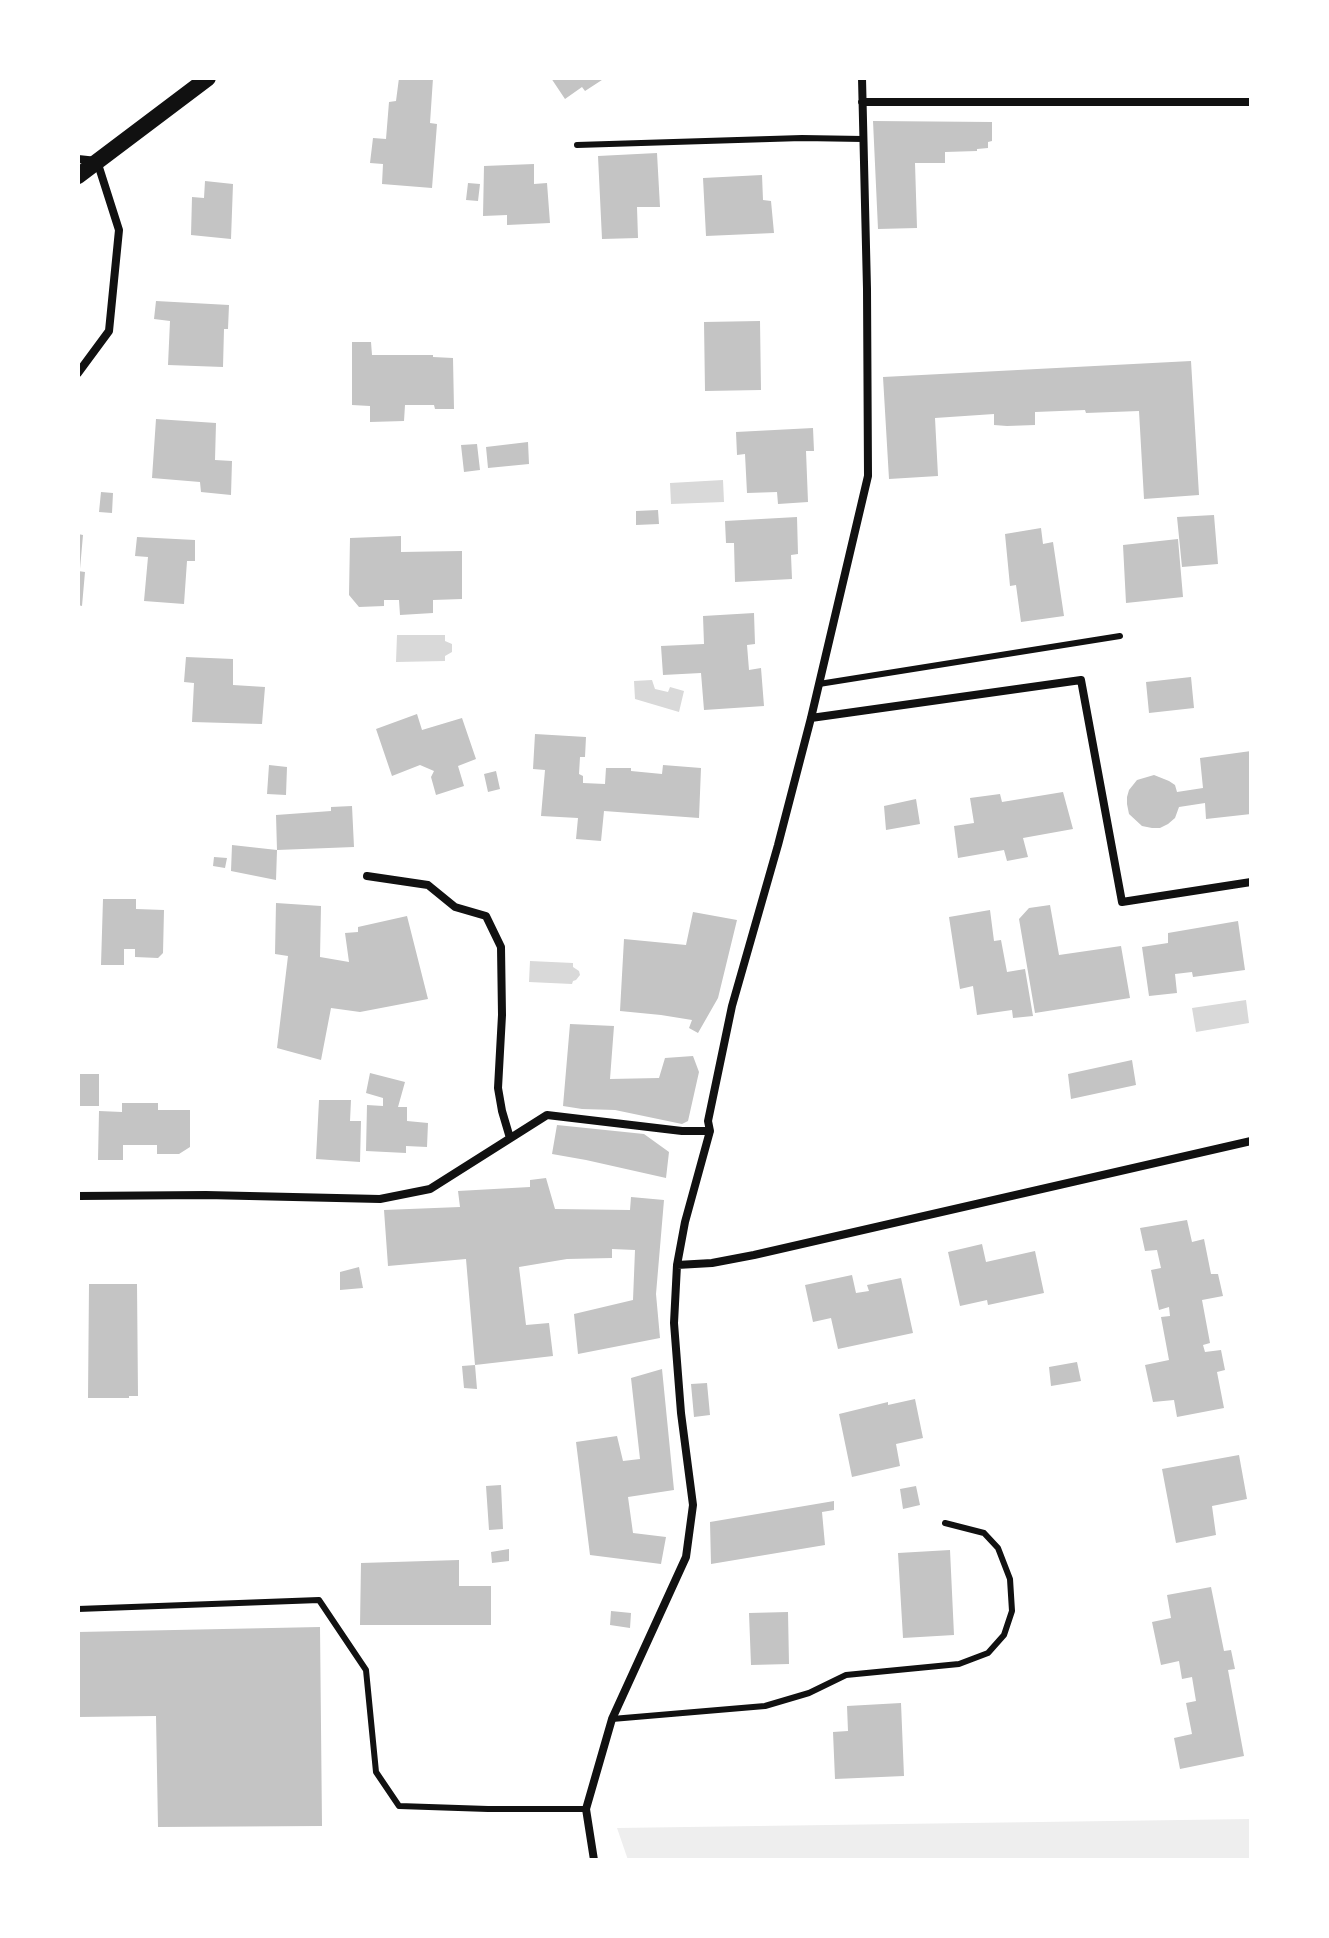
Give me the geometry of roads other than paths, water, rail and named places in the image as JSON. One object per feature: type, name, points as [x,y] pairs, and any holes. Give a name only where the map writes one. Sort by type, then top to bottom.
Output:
[{"type":"main road","points":[[78,176],[208,78]]},
{"type":"street","points":[[594,1860],[586,1809],[612,1719],[686,1557],[693,1505],[674,1323],[677,1265],[685,1222],[710,1131],[708,1121],[732,1006],[811,718],[868,476],[862,78]]},
{"type":"street","points":[[862,102],[1251,102]]},
{"type":"street","points":[[78,159],[97,161],[119,230],[109,331],[78,373]]},
{"type":"street","points":[[811,718],[1081,680],[1122,902],[1251,882]]},
{"type":"street","points":[[367,876],[428,885],[455,907],[486,916],[501,947],[502,1015],[498,1088],[510,1138]]},
{"type":"street","points":[[78,1196],[380,1199],[430,1189],[547,1115],[682,1131],[710,1131]]},
{"type":"street","points":[[677,1265],[712,1263],[754,1255],[1251,1141]]},
{"type":"lane","points":[[577,145],[863,139]]},
{"type":"lane","points":[[819,684],[1120,636]]},
{"type":"lane","points":[[612,1719],[765,1706],[809,1693],[846,1675],[959,1664],[988,1653],[1004,1635],[1012,1611],[1010,1579],[998,1548],[984,1533],[945,1523]]},
{"type":"lane","points":[[78,1609],[319,1600],[366,1670],[376,1772],[399,1806],[586,1809]]}]
